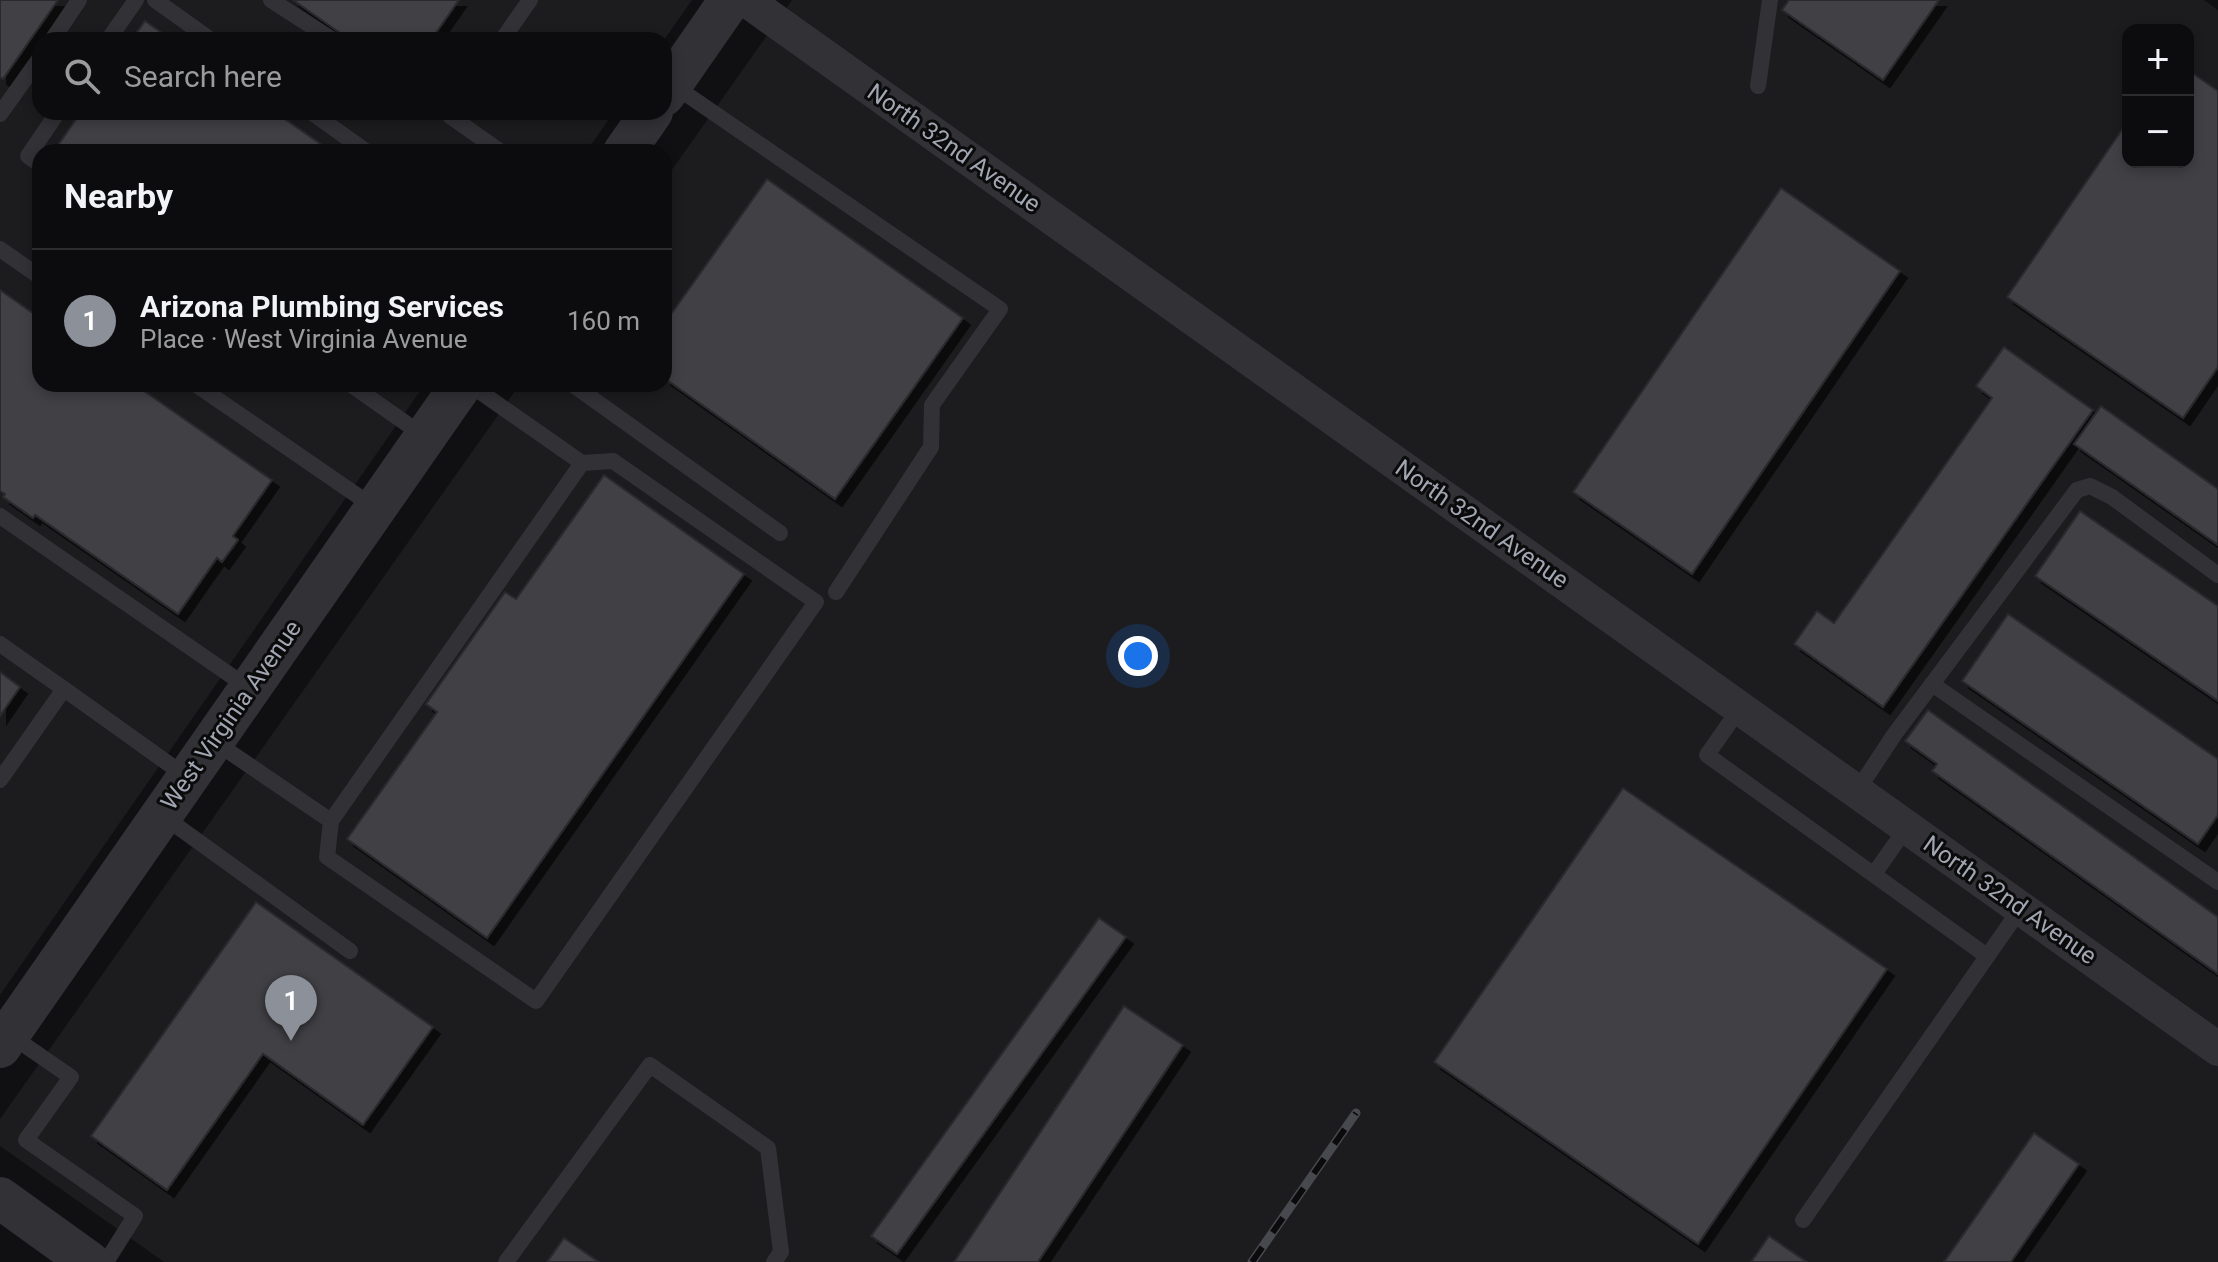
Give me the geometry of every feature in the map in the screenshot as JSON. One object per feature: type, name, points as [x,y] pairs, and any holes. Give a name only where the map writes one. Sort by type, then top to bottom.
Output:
[{"type":"street","points":[[672,84],[730,0]]},
{"type":"street","name":"North 32nd Avenue","points":[[746,0],[2218,1049]]},
{"type":"street","points":[[630,144],[647,120]]},
{"type":"street","name":"West Virginia Avenue","points":[[4,1041],[456,392]]},
{"type":"street","points":[[0,1198],[89,1262]]},
{"type":"lane","points":[[57,32],[79,0]]},
{"type":"lane","points":[[114,32],[136,0]]},
{"type":"lane","points":[[155,0],[200,32]]},
{"type":"lane","points":[[271,0],[321,32]]},
{"type":"lane","points":[[508,32],[530,0]]},
{"type":"lane","points":[[1758,86],[1770,0]]},
{"type":"lane","points":[[0,114],[32,69]]},
{"type":"lane","points":[[672,103],[1000,309],[932,405],[931,447],[836,592]]},
{"type":"lane","points":[[36,144],[53,120]]},
{"type":"lane","points":[[322,120],[356,144]]},
{"type":"lane","points":[[458,120],[490,144]]},
{"type":"lane","points":[[0,249],[32,271]]},
{"type":"lane","points":[[207,392],[376,508]]},
{"type":"lane","points":[[361,392],[425,437]]},
{"type":"lane","points":[[480,392],[582,463],[613,461],[816,602],[536,1001],[327,857],[331,821],[582,463]]},
{"type":"lane","points":[[583,392],[780,533]]},
{"type":"lane","points":[[1857,791],[1932,684],[2077,490],[2090,486],[2112,497],[2218,575]]},
{"type":"lane","points":[[0,516],[250,688]]},
{"type":"lane","points":[[0,644],[188,777]]},
{"type":"lane","points":[[1932,684],[2218,882]]},
{"type":"lane","points":[[0,780],[64,689]]},
{"type":"lane","points":[[1740,708],[1707,755],[1987,956]]},
{"type":"lane","points":[[213,741],[331,821]]},
{"type":"lane","points":[[162,815],[350,951]]},
{"type":"lane","points":[[1874,874],[1907,827]]},
{"type":"lane","points":[[1803,1220],[2021,908]]},
{"type":"lane","points":[[4,1041],[71,1077],[26,1140],[135,1216],[106,1262]]},
{"type":"lane","points":[[506,1262],[650,1065],[768,1148],[781,1252],[774,1262]]},
{"type":"shaded area","points":[[0,0],[692,0],[670,32],[32,32],[32,120],[608,120],[592,144],[32,144],[32,392],[419,392],[0,995]]},
{"type":"shaded area","points":[[792,0],[2204,0],[2218,10],[2218,1262],[164,1262],[0,1146],[0,1119],[514,392],[672,392],[672,170]]},
{"type":"building","points":[[0,0],[58,0],[36,32],[32,32],[32,37],[3,79],[0,77]]},
{"type":"building","points":[[293,0],[459,0],[437,32],[339,32]]},
{"type":"building","points":[[1789,0],[1939,0],[1883,80],[1782,10]]},
{"type":"building","points":[[145,21],[161,32],[137,32]]},
{"type":"building","points":[[2194,74],[2218,91],[2218,367],[2183,418],[2007,297],[2122,130],[2122,168],[2194,168]]},
{"type":"building","points":[[75,120],[286,120],[321,144],[59,144]]},
{"type":"building","points":[[767,179],[963,318],[835,499],[672,384],[672,313]]},
{"type":"building","points":[[1781,188],[1900,271],[1692,574],[1573,492]]},
{"type":"building","points":[[0,290],[32,312],[32,392],[146,392],[272,480],[233,536],[238,540],[222,562],[217,558],[178,614],[35,515],[33,518],[3,497],[5,494],[0,491]]},
{"type":"building","points":[[2004,347],[2093,410],[1883,707],[1794,644],[1817,611],[1834,623],[1992,398],[1976,386]]},
{"type":"building","points":[[2101,406],[2218,489],[2218,545],[2074,444]]},
{"type":"building","points":[[604,475],[744,574],[487,938],[347,839],[437,712],[426,704],[505,592],[516,599]]},
{"type":"building","points":[[2080,511],[2218,606],[2218,701],[2035,576]]},
{"type":"building","points":[[2008,614],[2218,759],[2218,815],[2198,844],[1962,681]]},
{"type":"building","points":[[0,672],[20,687],[0,716]]},
{"type":"building","points":[[1928,710],[2218,917],[2218,974],[1932,771],[1937,764],[1905,741]]},
{"type":"building","points":[[1623,788],[1887,969],[1698,1244],[1434,1062]]},
{"type":"building","points":[[256,902],[433,1027],[363,1125],[263,1054],[167,1190],[91,1136]]},
{"type":"building","points":[[1099,918],[1126,937],[897,1254],[871,1236]]},
{"type":"building","points":[[1124,1006],[1183,1045],[1038,1262],[954,1262]]},
{"type":"building","points":[[2034,1133],[2079,1164],[2011,1262],[1944,1262]]},
{"type":"building","points":[[1769,1236],[1807,1262],[1751,1262]]},
{"type":"building","points":[[564,1238],[599,1262],[547,1262]]},
{"type":"railway","points":[[1252,1262],[1356,1113]]},
{"type":"place","name":"Arizona Plumbing Services","points":[[291,1041]]}]
